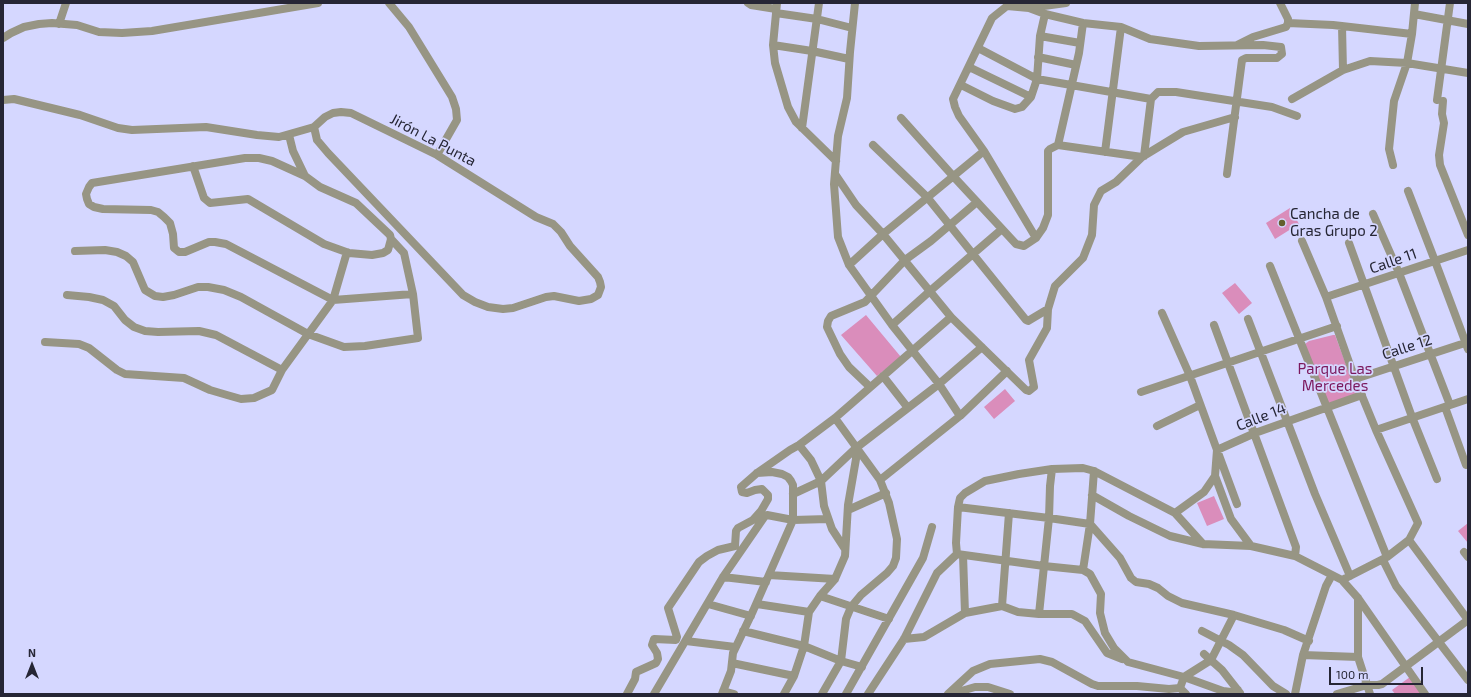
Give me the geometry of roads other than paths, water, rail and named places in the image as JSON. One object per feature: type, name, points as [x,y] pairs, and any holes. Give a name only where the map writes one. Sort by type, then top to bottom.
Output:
[{"type":"street","points":[[59,24],[66,3]]},
{"type":"street","points":[[3,38],[24,27],[46,24],[76,25],[99,32],[122,33],[144,31],[318,3]]},
{"type":"street","points":[[389,3],[413,34],[452,97],[456,109],[457,120],[437,156]]},
{"type":"street","points":[[748,3],[752,5],[776,8],[852,28]]},
{"type":"street","points":[[802,128],[820,3]]},
{"type":"street","points":[[855,3],[849,59],[847,98],[838,136],[834,184],[838,237],[849,265],[892,325],[939,384],[960,416]]},
{"type":"street","points":[[1029,8],[1066,3]]},
{"type":"street","points":[[1235,46],[1253,37],[1286,27],[1288,19],[1280,3]]},
{"type":"street","points":[[1393,165],[1389,149],[1394,101],[1407,63],[1415,3]]},
{"type":"street","points":[[1450,3],[1442,68],[1440,101],[1444,123],[1439,155],[1440,165],[1468,235]]},
{"type":"street","points":[[1036,238],[984,150],[959,116],[953,99],[992,18],[1004,4],[1029,8],[1045,14],[1083,23],[1121,27],[1150,39],[1199,46],[1263,45],[1281,47],[1282,54],[1277,58],[1244,58],[1227,174]]},
{"type":"street","points":[[776,8],[773,45],[775,63],[788,107],[796,122],[836,161]]},
{"type":"street","points":[[961,85],[993,101],[1015,109],[1022,107],[1031,97],[1037,80],[1040,36],[1045,14]]},
{"type":"street","points":[[1414,14],[1468,24]]},
{"type":"street","points":[[1058,145],[1076,65],[1083,23]]},
{"type":"street","points":[[1288,23],[1342,26],[1412,34]]},
{"type":"street","points":[[1342,26],[1343,70]]},
{"type":"street","points":[[1105,152],[1121,27]]},
{"type":"street","points":[[1040,36],[1080,43]]},
{"type":"street","points":[[773,45],[849,59]]},
{"type":"street","points":[[978,48],[1037,80],[1151,99]]},
{"type":"street","points":[[1038,57],[1076,65]]},
{"type":"street","points":[[1292,99],[1343,70],[1370,61],[1407,63],[1468,73]]},
{"type":"street","points":[[969,67],[1031,97]]},
{"type":"street","points":[[1143,157],[1151,99],[1158,92],[1176,92],[1238,100],[1272,107],[1297,116]]},
{"type":"street","points":[[3,100],[14,99],[80,115],[118,128],[132,130],[206,127],[279,137],[314,128]]},
{"type":"street","name":"Jirón La Punta","points":[[333,113],[351,113],[437,156],[536,217],[553,224],[561,232],[570,246],[598,277],[601,287],[598,294],[591,300],[579,302],[554,296],[546,297],[513,308],[503,309],[488,307],[463,295],[328,153],[317,140],[314,128],[325,117],[333,113]]},
{"type":"street","points":[[835,174],[856,205],[883,234],[951,317],[1026,390],[1029,390],[1034,387],[1029,360],[1046,328],[1048,309],[1054,286],[1082,258],[1092,235],[1094,205],[1101,191],[1116,182],[1143,157],[1183,132],[1235,117]]},
{"type":"street","points":[[901,118],[1016,244],[1024,246],[1036,238],[1043,228],[1048,215],[1048,151],[1050,149],[1058,145],[1143,157]]},
{"type":"street","points":[[289,135],[293,151],[305,176]]},
{"type":"street","points":[[873,145],[927,197],[1026,320],[1048,309]]},
{"type":"street","points":[[849,265],[883,234],[984,150]]},
{"type":"street","points":[[75,251],[105,250],[117,252],[126,256],[133,262],[145,290],[155,296],[163,297],[174,295],[198,287],[224,290],[241,297],[308,334],[344,347],[365,346],[418,338],[413,294],[404,254],[391,240],[390,235],[356,203],[320,188],[305,176],[272,161],[259,158],[245,158],[92,183],[86,194],[87,199],[89,204],[103,209],[151,210],[158,212],[170,223],[173,234],[174,248],[179,252],[185,252],[208,242],[226,244],[332,300],[413,294]]},
{"type":"street","points":[[194,166],[204,198],[210,203],[248,199],[324,244],[347,252],[372,255],[382,253],[388,250],[391,240]]},
{"type":"street","points":[[1408,191],[1467,344]]},
{"type":"street","points":[[870,387],[849,366],[840,354],[827,326],[828,321],[831,316],[865,302],[905,260],[931,241],[977,202]]},
{"type":"street","points":[[1373,214],[1399,273],[1430,354],[1466,465]]},
{"type":"street","points":[[892,325],[1002,229]]},
{"type":"street","points":[[1302,241],[1326,297],[1355,379],[1376,430],[1417,520],[1417,526],[1409,540],[1385,558],[1342,580]]},
{"type":"street","points":[[1349,243],[1412,417],[1437,479]]},
{"type":"street","name":"Calle 11","points":[[1326,297],[1468,250]]},
{"type":"street","points":[[45,342],[79,344],[89,348],[117,370],[125,374],[184,378],[210,390],[241,399],[254,398],[272,390],[282,370],[332,300],[347,252]]},
{"type":"street","points":[[1270,266],[1396,586],[1468,680]]},
{"type":"street","points":[[67,295],[103,300],[114,306],[125,320],[134,327],[145,331],[199,331],[216,335],[282,370]]},
{"type":"street","points":[[1162,312],[1190,376],[1216,450],[1238,504]]},
{"type":"street","points":[[626,694],[635,679],[636,672],[656,663],[658,659],[657,653],[652,645],[654,639],[676,640],[677,637],[668,608],[699,562],[718,550],[735,546],[736,531],[738,528],[753,520],[768,499],[768,495],[762,489],[747,493],[742,492],[741,487],[757,473],[790,450],[799,446],[835,418],[951,317]]},
{"type":"street","points":[[1248,319],[1316,494],[1350,576]]},
{"type":"street","points":[[1214,325],[1255,433],[1296,548],[1295,556]]},
{"type":"street","points":[[1141,392],[1336,326]]},
{"type":"street","name":"Calle 12","points":[[1355,379],[1430,354],[1467,344]]},
{"type":"street","points":[[793,494],[821,481],[856,448],[939,384],[982,347]]},
{"type":"street","points":[[880,480],[960,416],[1007,371]]},
{"type":"street","points":[[883,376],[908,408]]},
{"type":"street","name":"Calle 14","points":[[1216,450],[1255,433],[1362,395]]},
{"type":"street","points":[[1376,430],[1468,399]]},
{"type":"street","points":[[1158,426],[1200,405]]},
{"type":"street","points":[[822,694],[841,661],[846,619],[851,608],[861,595],[887,573],[893,566],[896,558],[896,539],[886,493],[880,480],[835,418]]},
{"type":"street","points":[[799,446],[811,460],[821,481],[824,506],[828,518],[832,529],[845,549]]},
{"type":"street","points":[[784,694],[794,676],[804,646],[809,612],[820,596],[835,579],[845,556],[848,510],[856,459],[856,448]]},
{"type":"street","points":[[1216,450],[1215,476],[1231,519],[1251,546]]},
{"type":"street","points":[[964,613],[960,555],[956,543],[958,507],[960,498],[965,493],[985,481],[1019,474],[1052,470],[1083,468],[1094,470],[1175,513],[1203,544]]},
{"type":"street","points":[[1039,614],[1049,518],[1052,470]]},
{"type":"street","points":[[1082,570],[1090,524],[1094,470]]},
{"type":"street","points":[[734,694],[722,693],[731,671],[732,653],[757,604],[793,520],[793,485],[788,477],[772,472],[757,473]]},
{"type":"street","points":[[1175,513],[1204,492],[1215,476]]},
{"type":"street","points":[[848,510],[886,493]]},
{"type":"street","points":[[1092,495],[1170,536],[1203,544],[1251,546],[1295,556],[1342,580],[1358,598],[1425,694]]},
{"type":"street","points":[[958,507],[1090,524],[1120,558],[1136,582],[1154,586],[1168,596],[1182,603],[1234,615],[1284,630],[1309,641]]},
{"type":"street","points":[[1002,606],[1009,513]]},
{"type":"street","points":[[654,694],[723,577],[765,516],[767,515],[793,520],[828,518]]},
{"type":"street","points":[[846,694],[862,668],[922,558],[932,527]]},
{"type":"street","points":[[1337,694],[1367,685],[1382,684],[1468,620],[1409,540]]},
{"type":"street","points":[[868,694],[904,639],[937,573],[960,555],[1082,570],[1090,574],[1101,594],[1100,613],[1105,633],[1114,648],[1128,662]]},
{"type":"street","points":[[1295,694],[1303,655],[1309,641],[1326,586],[1332,575]]},
{"type":"street","points":[[723,577],[835,579]]},
{"type":"street","points":[[820,596],[851,608],[889,619]]},
{"type":"street","points":[[1358,598],[1358,657],[1370,694]]},
{"type":"street","points":[[708,604],[751,616]]},
{"type":"street","points":[[757,604],[809,612]]},
{"type":"street","points":[[904,639],[924,637],[964,613],[1002,606],[1018,612],[1039,614],[1072,614],[1085,620],[1107,653],[1128,662],[1184,677],[1223,691],[1239,692]]},
{"type":"street","points":[[1184,677],[1211,660],[1234,615]]},
{"type":"street","points":[[1202,630],[1222,641],[1243,656],[1273,686],[1283,693]]},
{"type":"street","points":[[743,631],[804,646],[862,668]]},
{"type":"street","points":[[686,641],[735,647]]},
{"type":"street","points":[[1204,654],[1222,670],[1239,692]]},
{"type":"street","points":[[1303,655],[1358,657]]},
{"type":"street","points":[[948,694],[973,671],[990,664],[1040,659],[1058,665],[1098,686],[1137,686],[1183,691],[1184,677]]},
{"type":"street","points":[[732,663],[794,676]]},
{"type":"street","points":[[951,694],[975,687],[986,691],[1010,694]]},
{"type":"place","name":"Cancha de Gras Grupo 2","points":[[1282,223]]},
{"type":"park label","name":"Parque Las Mercedes","points":[[1335,378]]}]
